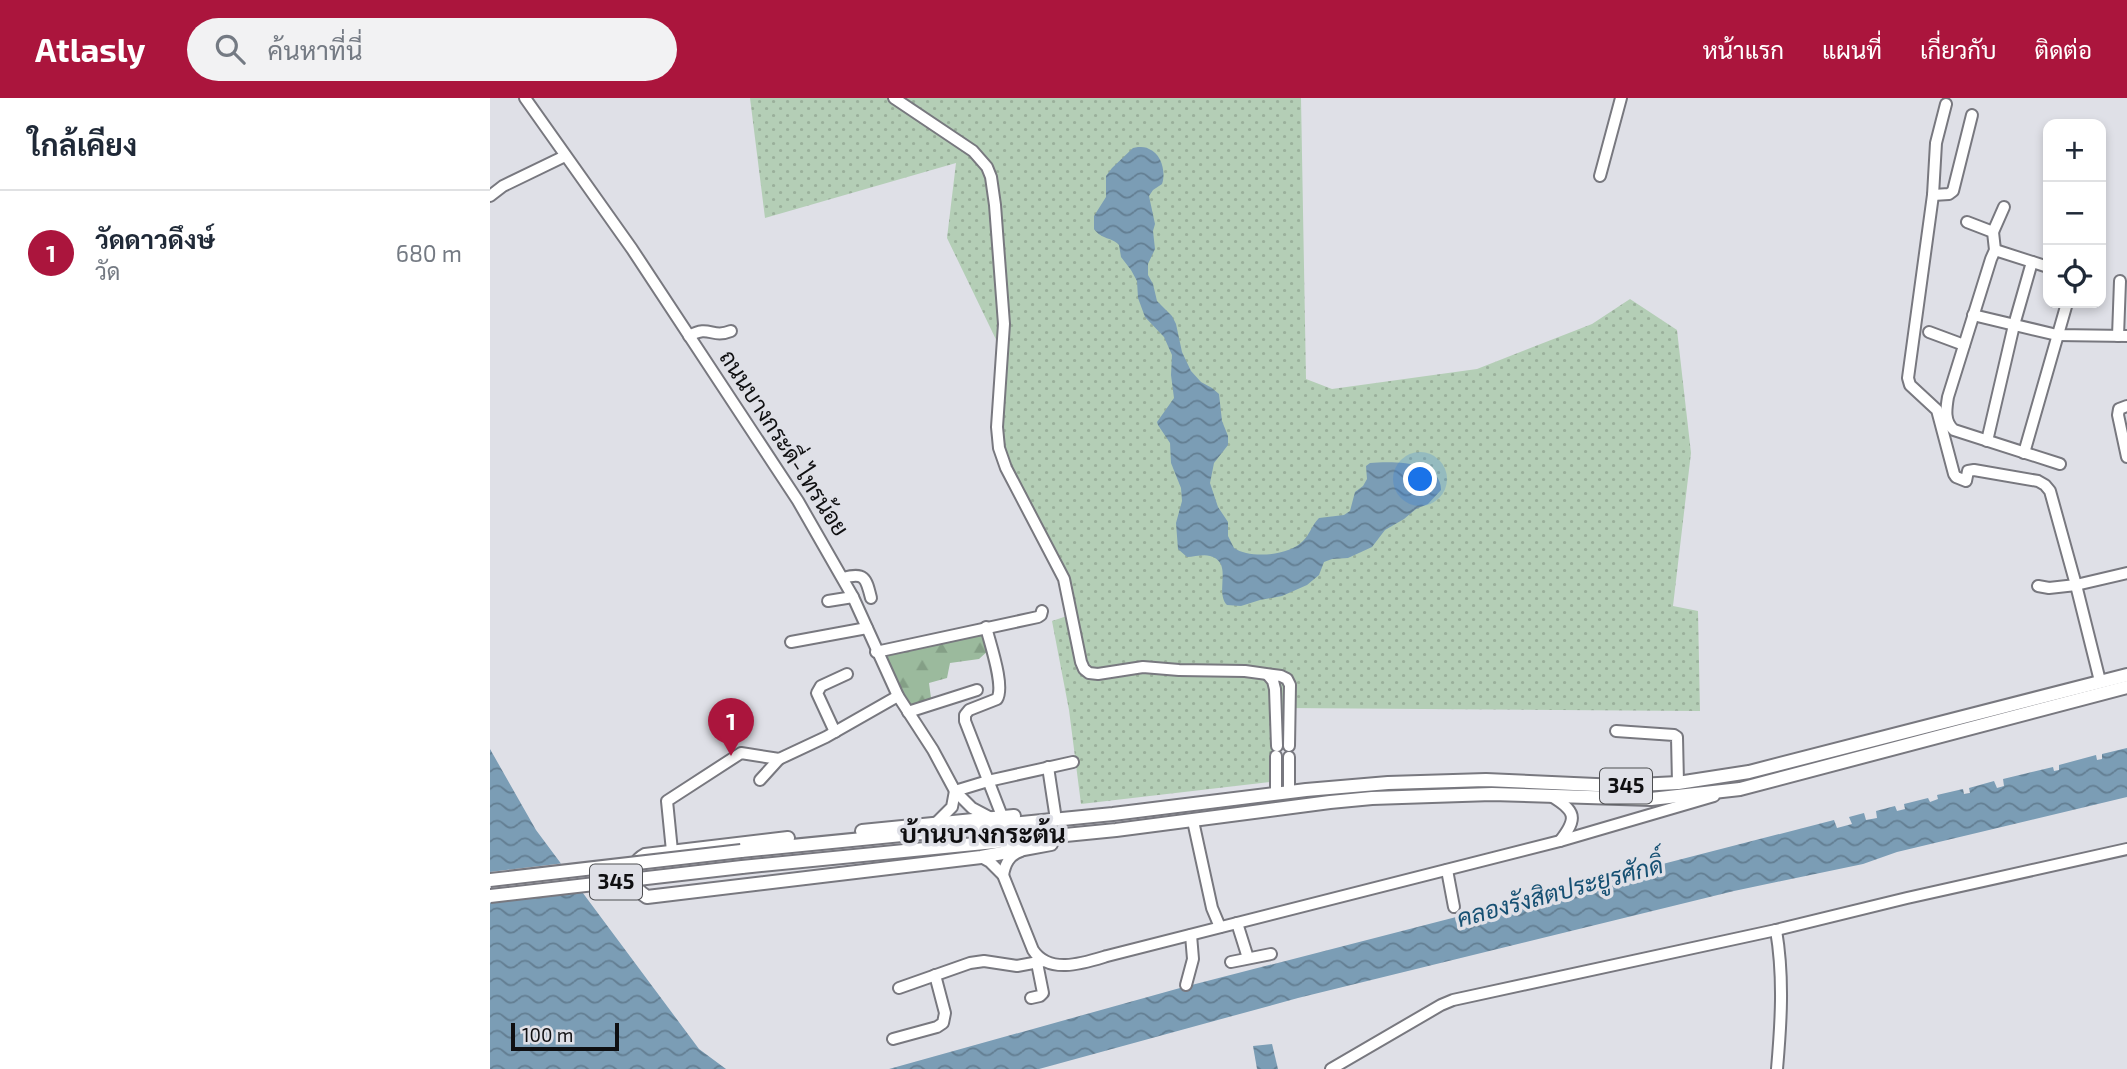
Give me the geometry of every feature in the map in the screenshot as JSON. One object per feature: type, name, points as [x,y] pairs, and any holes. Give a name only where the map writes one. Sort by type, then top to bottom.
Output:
[{"type":"main road","name":"345","points":[[490,880],[1379,783],[1440,781],[1618,786],[1678,783],[1749,772],[2127,675]]},
{"type":"main road","name":"345","points":[[490,896],[742,867],[1116,830],[1394,796],[1492,794],[1651,799],[1740,789],[2127,687]]},
{"type":"main road","points":[[1113,814],[1055,813],[995,817],[672,851],[645,855],[638,859],[632,877],[634,885],[646,897],[981,858],[1116,830]]},
{"type":"street","name":"ถนนบางกระดี่-ไทรน้อย","points":[[524,98],[632,249],[799,500],[853,597],[898,696],[933,750],[955,791],[972,808],[995,817]]},
{"type":"street","points":[[894,98],[973,151],[991,177],[1004,324],[997,427],[999,448],[1006,468],[1064,579],[1084,669],[1098,674],[1129,668],[1156,667],[1245,671],[1281,676],[1290,685],[1289,751],[1282,793]]},
{"type":"street","points":[[1600,176],[1621,98]]},
{"type":"street","points":[[1946,104],[1936,143],[1933,195],[1909,385],[1937,410],[1956,477],[1966,481],[1968,471],[1974,470],[2038,481],[2050,491],[2100,681]]},
{"type":"street","points":[[1933,195],[1949,194],[1953,191],[1972,115]]},
{"type":"street","points":[[490,196],[503,186],[565,156]]},
{"type":"street","points":[[2004,206],[1993,232],[1995,250],[1948,397],[1947,419],[1949,427],[1954,430],[2060,464]]},
{"type":"street","points":[[1967,222],[1993,232]]},
{"type":"street","points":[[1995,250],[2043,265]]},
{"type":"street","points":[[1987,441],[2032,262]]},
{"type":"street","points":[[1973,315],[2057,335],[2122,336],[2120,281]]},
{"type":"street","points":[[2024,453],[2065,308]]},
{"type":"street","points":[[690,336],[700,330],[715,334],[731,331]]},
{"type":"street","points":[[1928,332],[1964,345]]},
{"type":"street","points":[[2127,406],[2119,409],[2118,415],[2127,457]]},
{"type":"street","points":[[2038,586],[2049,588],[2076,585],[2127,573]]},
{"type":"street","points":[[843,578],[861,575],[871,598]]},
{"type":"street","points":[[828,601],[853,597]]},
{"type":"street","points":[[876,652],[1038,617],[1042,611]]},
{"type":"street","points":[[986,627],[1000,682],[1000,696],[969,710],[965,721],[988,781],[995,817]]},
{"type":"street","points":[[791,642],[867,628]]},
{"type":"street","points":[[835,732],[817,694],[821,686],[847,674]]},
{"type":"street","points":[[1268,675],[1275,689],[1276,751],[1282,793]]},
{"type":"street","points":[[908,712],[977,690]]},
{"type":"street","points":[[760,780],[779,759],[835,732],[898,696]]},
{"type":"street","points":[[1616,731],[1677,737],[1678,783]]},
{"type":"street","points":[[672,851],[667,801],[741,753],[779,759]]},
{"type":"street","points":[[937,822],[952,807],[955,791],[1073,762]]},
{"type":"street","points":[[1048,767],[1055,813]]},
{"type":"street","points":[[899,988],[970,963],[984,961],[1017,966],[1040,962],[1059,965],[1085,963],[1560,841],[1740,789]]},
{"type":"street","points":[[1551,796],[1572,812],[1573,822],[1560,841]]},
{"type":"street","points":[[1193,821],[1212,908],[1220,928]]},
{"type":"street","points":[[1003,876],[1015,853],[1028,849]]},
{"type":"street","points":[[1331,1069],[1453,1000],[1776,930],[2127,849]]},
{"type":"street","points":[[981,858],[990,862],[1003,876],[1040,962],[1043,993],[1031,998]]},
{"type":"street","points":[[1447,870],[1454,907]]},
{"type":"street","points":[[1237,923],[1248,958]]},
{"type":"street","points":[[1776,930],[1782,978],[1777,1069]]},
{"type":"street","points":[[1185,985],[1193,959],[1191,935]]},
{"type":"street","points":[[1231,962],[1270,954]]},
{"type":"street","points":[[894,1039],[943,1023],[945,1013],[935,975]]},
{"type":"green space","points":[[750,98],[1301,98],[1306,379],[1332,389],[1477,369],[1592,324],[1630,299],[1677,330],[1691,453],[1673,606],[1698,611],[1700,711],[1284,708],[1279,781],[1081,804],[1069,710],[1052,621],[1067,616],[1054,566],[999,463],[1003,354],[947,238],[956,163],[765,218]]},
{"type":"green space","points":[[985,632],[990,649],[979,659],[950,663],[947,678],[929,683],[931,698],[909,708],[882,659],[897,652]]},
{"type":"water","points":[[1133,148],[1148,148],[1157,155],[1162,164],[1163,175],[1162,184],[1149,196],[1155,224],[1155,249],[1148,264],[1148,275],[1157,301],[1176,324],[1182,352],[1191,371],[1201,382],[1219,394],[1228,445],[1214,463],[1210,483],[1218,507],[1228,522],[1228,536],[1234,548],[1259,555],[1279,553],[1297,546],[1319,518],[1344,515],[1350,511],[1355,492],[1367,479],[1366,466],[1370,463],[1413,464],[1433,473],[1439,480],[1441,490],[1428,504],[1385,530],[1372,547],[1348,558],[1324,562],[1319,575],[1307,585],[1282,596],[1241,606],[1227,605],[1222,592],[1221,565],[1217,560],[1207,555],[1187,557],[1178,549],[1176,523],[1182,501],[1181,488],[1171,463],[1170,443],[1157,422],[1174,398],[1172,355],[1164,337],[1145,317],[1138,298],[1137,281],[1121,257],[1119,245],[1094,229],[1094,216],[1106,197],[1106,176]]},
{"type":"water","name":"คลองรังสิตประยูรศักดิ์","points":[[2127,748],[2127,797],[1897,852],[1863,864],[1734,891],[1298,998],[1039,1069],[889,1069],[1180,988],[1834,820],[1837,828],[1852,824],[1849,817],[1864,813],[1866,820],[1877,818],[1876,811],[1895,806],[1897,811],[1905,809],[1904,804],[1928,798],[1930,802],[1938,799],[1937,795],[1963,789],[1964,794],[1970,793],[1969,788],[1994,781],[1997,788],[2004,786],[2003,779],[2053,767],[2054,771],[2059,770],[2059,765],[2096,755],[2097,760],[2102,759],[2102,754]]},
{"type":"water","points":[[490,749],[536,830],[699,1049],[726,1069],[490,1069]]},
{"type":"water","points":[[1272,1044],[1278,1069],[1257,1069],[1253,1046]]},
{"type":"pier","points":[[565,863],[586,892],[490,903],[490,872]]},
{"type":"place","name":"วัดดาวดึงษ์","points":[[731,756]]},
{"type":"district","name":"บ้านบางกระต้น","points":[[983,834]]}]
